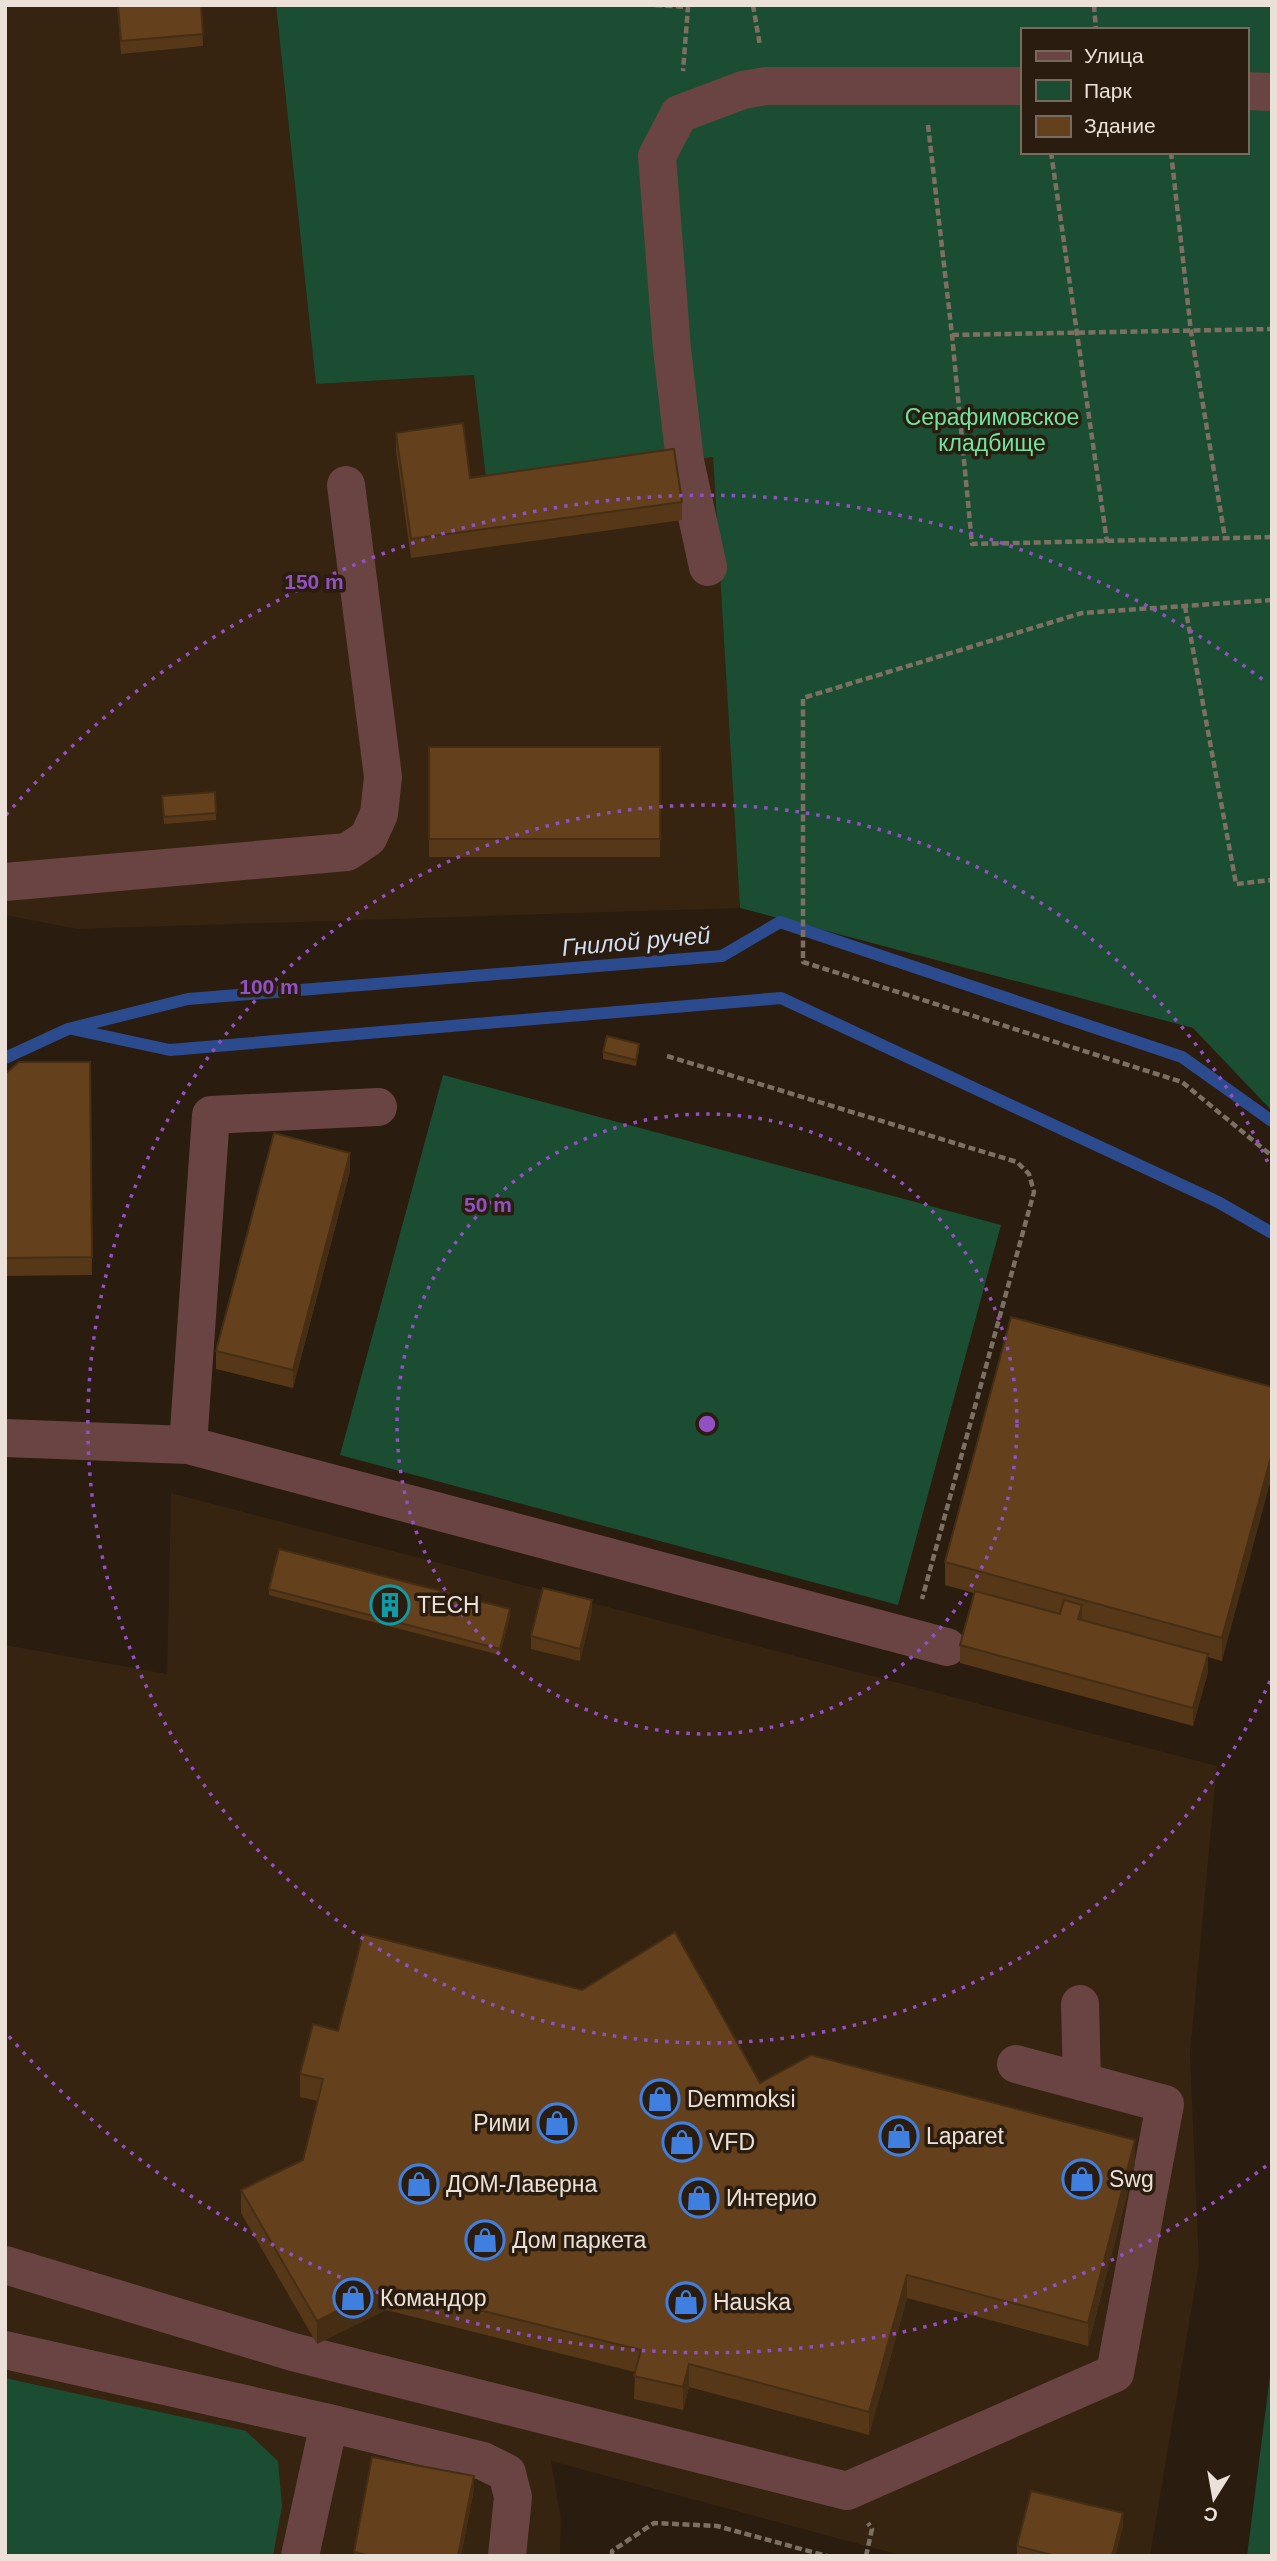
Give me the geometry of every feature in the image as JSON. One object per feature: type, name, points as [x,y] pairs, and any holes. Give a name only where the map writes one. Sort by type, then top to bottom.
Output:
[{"type":"lane","points":[[708,567],[685,460],[672,349],[657,156],[679,114],[743,90],[766,86],[1021,86]]},
{"type":"lane","points":[[1249,91],[1272,92]]},
{"type":"lane","points":[[5,882],[347,852],[368,838],[379,814],[383,777],[346,485]]},
{"type":"lane","points":[[188,1445],[211,1115],[378,1107]]},
{"type":"lane","points":[[5,1438],[188,1445],[947,1647]]},
{"type":"lane","points":[[1080,2004],[1082,2082]]},
{"type":"lane","points":[[5,2265],[293,2352],[847,2490],[1115,2373],[1166,2104],[1016,2064]]},
{"type":"lane","points":[[5,2350],[483,2460],[507,2473],[513,2497],[507,2556]]},
{"type":"lane","points":[[300,2556],[329,2423]]},
{"type":"path","points":[[655,5],[688,7],[679,114]]},
{"type":"path","points":[[1094,5],[1096,28]]},
{"type":"path","points":[[926,115],[952,335],[972,544],[1272,537]]},
{"type":"path","points":[[1051,154],[1107,542]]},
{"type":"path","points":[[1171,154],[1191,332],[1225,538]]},
{"type":"path","points":[[952,335],[1272,330]]},
{"type":"path","points":[[1272,600],[1082,613],[803,698],[803,962],[1182,1082],[1272,1156]]},
{"type":"path","points":[[1185,606],[1236,884],[1272,880]]},
{"type":"path","points":[[667,1056],[1017,1163],[1029,1174],[1034,1192],[911,1637]]},
{"type":"path","points":[[612,2556],[612,2551],[654,2522],[717,2526],[827,2556]]},
{"type":"shaded area","points":[[5,5],[276,5],[316,384],[474,375],[487,487],[713,457],[740,908],[77,929],[5,915]]},
{"type":"shaded area","points":[[171,1493],[1217,1766],[1190,2054],[1199,2264],[1150,2556],[903,2556],[551,2461],[561,2519],[560,2556],[5,2556],[5,1645],[167,1674]]},
{"type":"green space","name":"Серафимовское кладбище","points":[[276,5],[1272,5],[1272,1111],[1193,1028],[740,908],[713,457],[487,487],[474,375],[316,384]]},
{"type":"green space","points":[[443,1075],[1001,1225],[898,1605],[340,1455]]},
{"type":"green space","points":[[1272,2360],[1272,2556],[1247,2556]]},
{"type":"green space","points":[[5,2378],[246,2431],[278,2461],[282,2506],[273,2556],[5,2556]]},
{"type":"building","points":[[118,5],[201,5],[203,34],[121,41]]},
{"type":"building","points":[[463,423],[470,478],[674,449],[682,502],[411,539],[396,433]]},
{"type":"building","points":[[429,747],[660,747],[660,839],[429,839]]},
{"type":"building","points":[[215,792],[216,813],[164,817],[162,796]]},
{"type":"building","points":[[607,1036],[639,1044],[636,1060],[603,1052]]},
{"type":"building","points":[[19,1062],[90,1062],[92,1257],[5,1258],[5,1074]]},
{"type":"building","points":[[274,1133],[350,1153],[293,1370],[216,1351]]},
{"type":"building","points":[[1011,1317],[1272,1387],[1272,1453],[1222,1638],[945,1562]]},
{"type":"building","name":"TECH","points":[[279,1549],[510,1609],[500,1649],[269,1589]]},
{"type":"building","points":[[543,1588],[592,1600],[580,1649],[531,1636]]},
{"type":"building","points":[[975,1591],[1060,1614],[1064,1600],[1082,1605],[1078,1619],[1208,1654],[1193,1708],[960,1645]]},
{"type":"building","name":"Интерио","points":[[675,1932],[760,2083],[811,2055],[1135,2140],[1088,2323],[907,2275],[869,2412],[689,2364],[683,2387],[634,2376],[641,2350],[386,2287],[317,2321],[241,2190],[303,2160],[323,2079],[300,2074],[313,2024],[338,2031],[363,1934],[582,1990]]},
{"type":"building","points":[[372,2457],[474,2476],[458,2556],[372,2556],[354,2552]]},
{"type":"building","points":[[1031,2491],[1123,2513],[1112,2556],[1056,2556],[1017,2546]]},
{"type":"waterway","name":"Гнилой ручей","points":[[5,1058],[68,1029],[188,999],[722,956],[780,922],[1182,1057],[1272,1121]]},
{"type":"waterway","points":[[72,1029],[170,1050],[781,998],[1218,1202],[1272,1233]]},
{"type":"place","name":"TECH","points":[[390,1605]]},
{"type":"place","name":"Demmoksi","points":[[660,2099]]},
{"type":"place","name":"Рими","points":[[557,2123]]},
{"type":"place","name":"Laparet","points":[[899,2136]]},
{"type":"place","name":"VFD","points":[[682,2142]]},
{"type":"place","name":"Swg","points":[[1082,2179]]},
{"type":"place","name":"ДОМ-Лаверна","points":[[419,2184]]},
{"type":"place","name":"Интерио","points":[[699,2198]]},
{"type":"place","name":"Дом паркета","points":[[485,2240]]},
{"type":"place","name":"Командор","points":[[353,2298]]},
{"type":"place","name":"Hauska","points":[[686,2302]]}]
